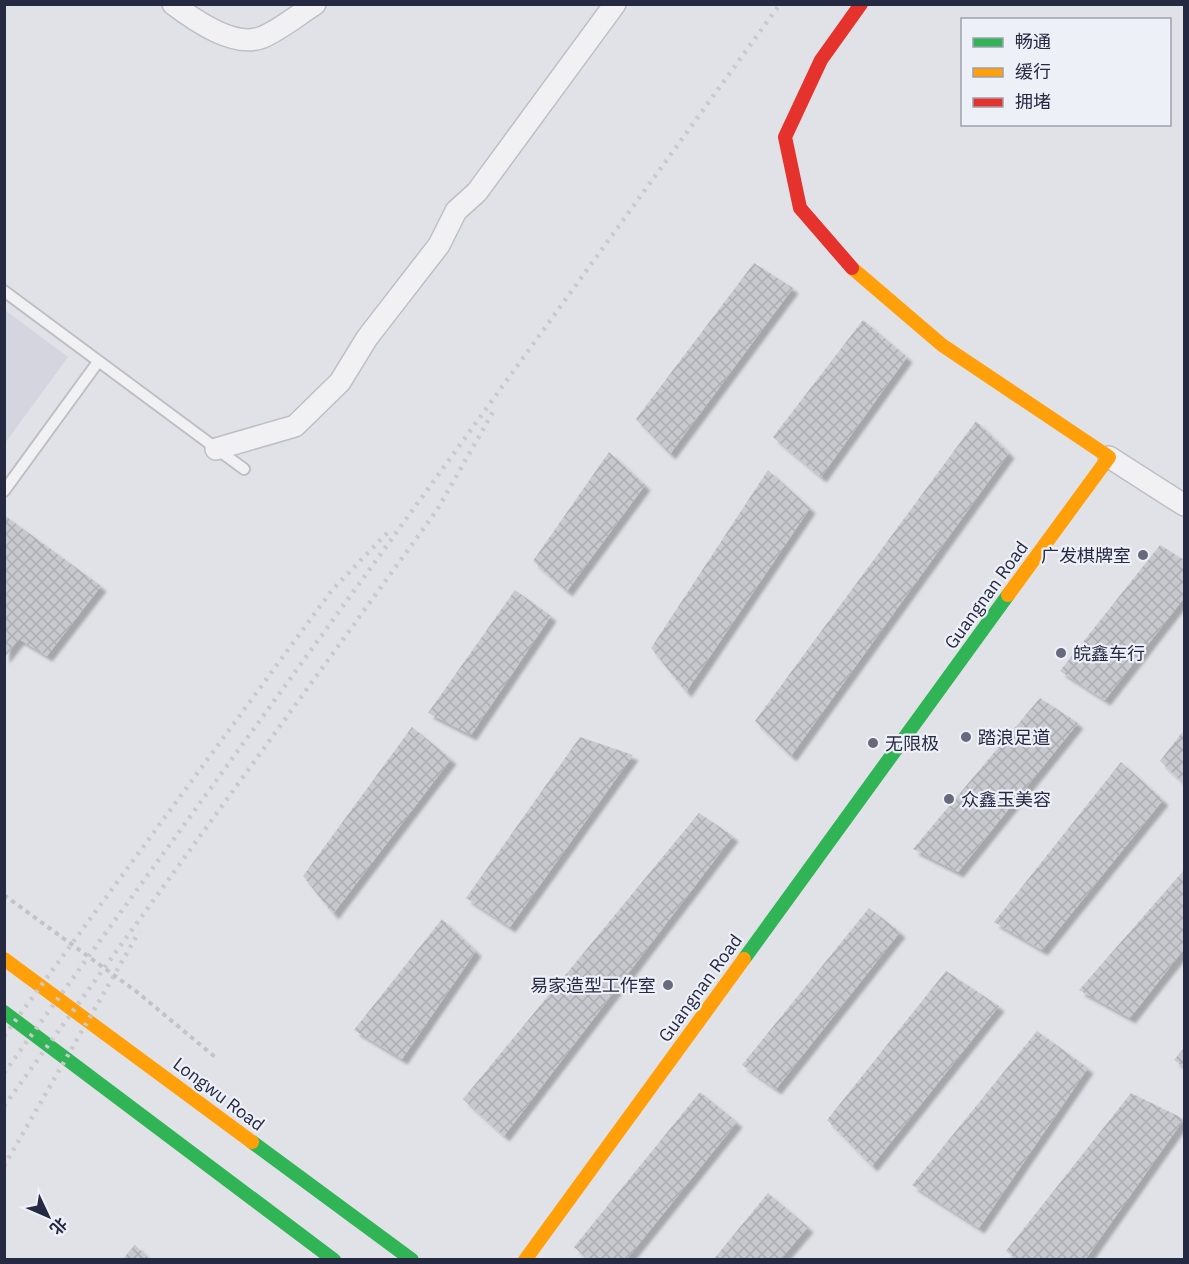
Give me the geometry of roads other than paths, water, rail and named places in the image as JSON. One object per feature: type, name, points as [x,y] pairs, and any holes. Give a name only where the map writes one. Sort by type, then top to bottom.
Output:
[{"type":"street","points":[[173,4],[206,28],[242,38],[261,38],[315,4]]},
{"type":"street","points":[[216,449],[295,426],[340,382],[367,338],[439,245],[456,211],[477,192],[615,4]]},
{"type":"street","points":[[861,4],[821,60],[785,137],[800,208],[856,272],[942,345],[1185,505]]},
{"type":"street","name":"Guangnan Road","points":[[525,1260],[1109,457]]},
{"type":"street","name":"Longwu Road","points":[[4,959],[412,1260]]},
{"type":"street","points":[[4,1012],[334,1260]]},
{"type":"lane","points":[[4,291],[244,470]]},
{"type":"lane","points":[[4,491],[98,362]]},
{"type":"railway","points":[[4,1073],[780,4]]},
{"type":"railway","points":[[4,1106],[437,510],[493,412]]},
{"type":"railway","points":[[4,1036],[332,590],[389,531]]},
{"type":"railway","points":[[4,1166],[139,932]]},
{"type":"place","name":"广发棋牌室","points":[[1143,555]]},
{"type":"place","name":"皖鑫车行","points":[[1061,653]]},
{"type":"place","name":"踏浪足道","points":[[966,737]]},
{"type":"place","name":"无限极","points":[[873,743]]},
{"type":"place","name":"众鑫玉美容","points":[[949,799]]},
{"type":"place","name":"易家造型工作室","points":[[668,985]]}]
